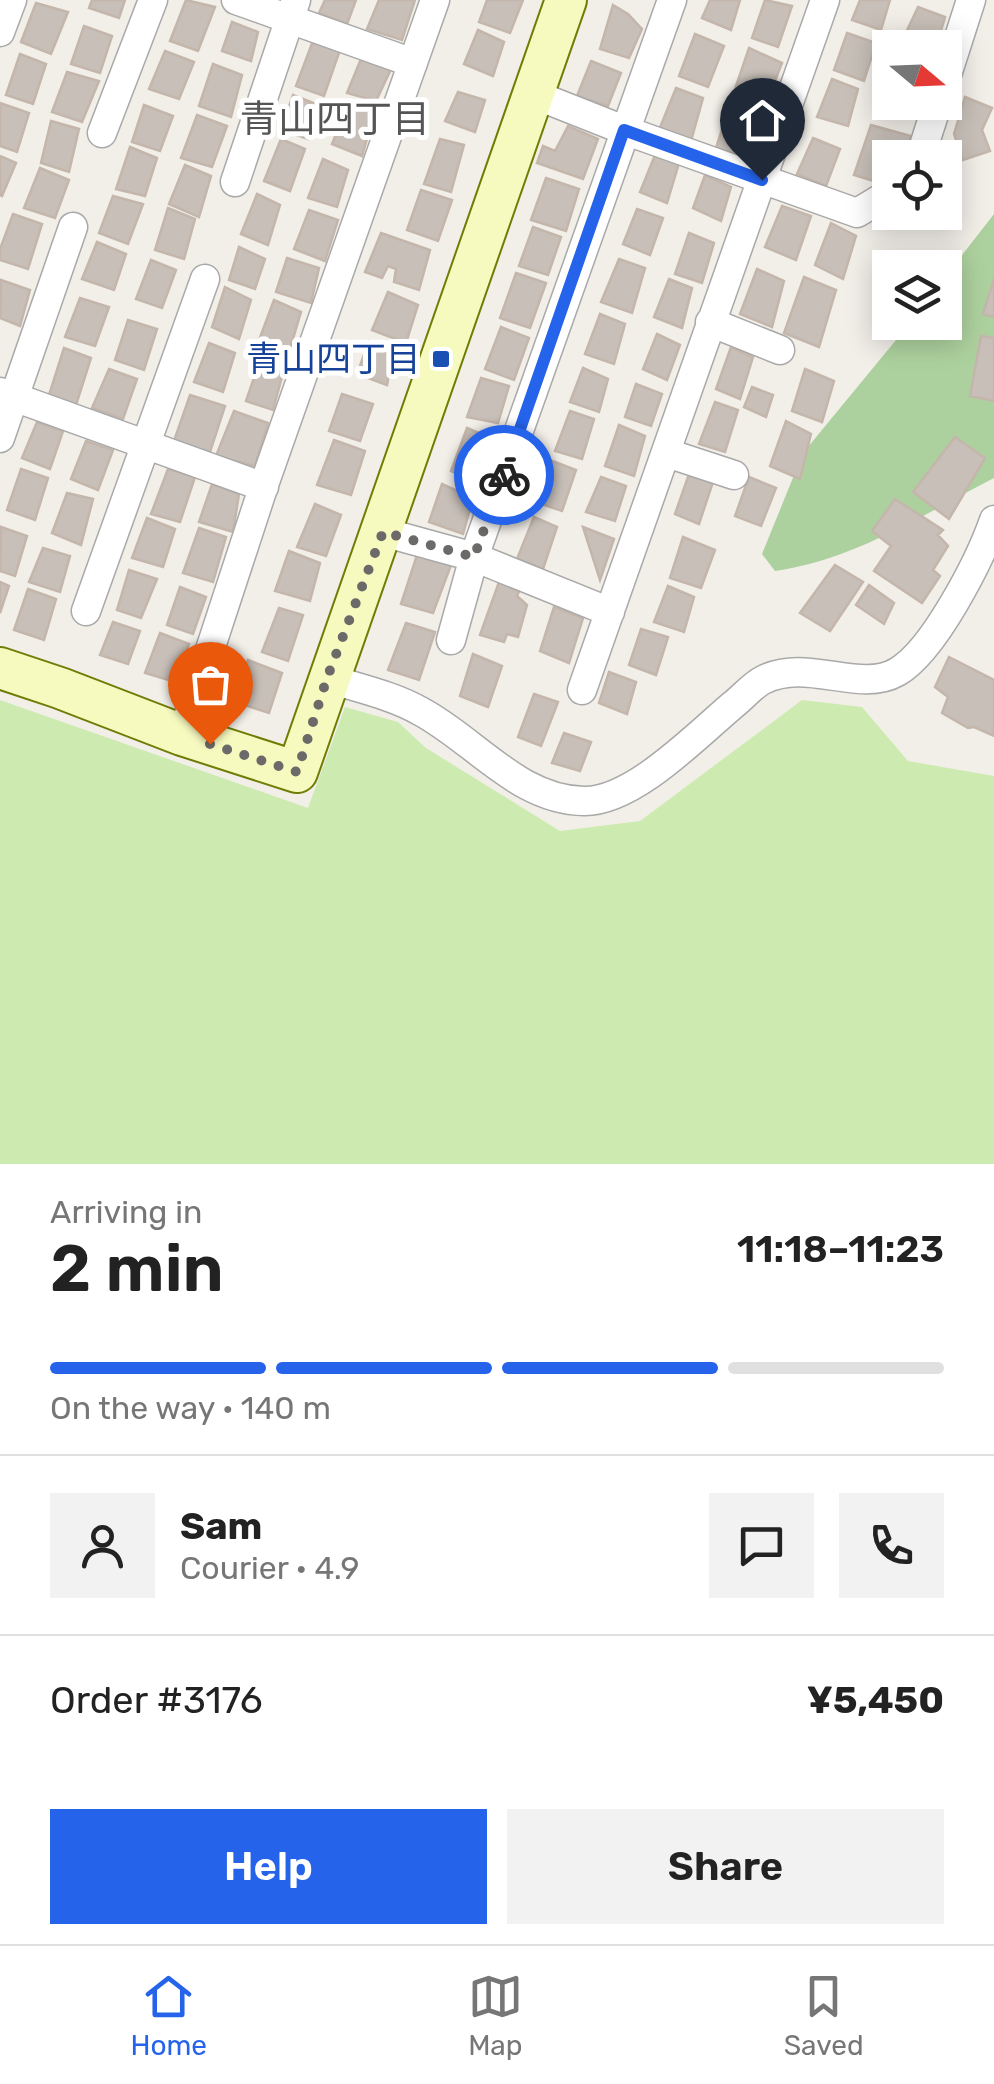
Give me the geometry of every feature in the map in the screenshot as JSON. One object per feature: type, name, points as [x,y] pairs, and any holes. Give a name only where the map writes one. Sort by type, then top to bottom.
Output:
[{"type":"street","points":[[0,32],[12,0]]},
{"type":"street","points":[[102,133],[153,0]]},
{"type":"street","points":[[236,0],[292,9],[413,63]]},
{"type":"street","points":[[182,735],[435,0]]},
{"type":"street","points":[[0,668],[182,735],[297,772],[566,0]]},
{"type":"street","points":[[450,640],[474,557],[672,0]]},
{"type":"street","points":[[582,690],[825,0]]},
{"type":"street","points":[[961,30],[971,0]]},
{"type":"street","points":[[235,182],[292,9]]},
{"type":"street","points":[[534,94],[858,213],[872,204]]},
{"type":"street","points":[[0,438],[7,394],[73,227]]},
{"type":"street","points":[[86,611],[205,279]]},
{"type":"street","points":[[710,322],[780,350]]},
{"type":"street","points":[[7,394],[264,488]]},
{"type":"street","points":[[667,453],[734,475]]},
{"type":"street","points":[[327,678],[417,708],[457,733],[514,778],[548,796],[586,801],[610,797],[635,784],[764,680],[798,671],[876,680],[897,672],[920,654],[980,558],[994,520]]},
{"type":"street","points":[[383,532],[474,557],[610,612]]},
{"type":"green space","points":[[994,214],[994,478],[861,546],[775,571],[762,554],[803,453],[896,340],[962,340],[962,255]]},
{"type":"green space","points":[[0,700],[308,808],[345,707],[398,722],[426,748],[560,831],[640,821],[802,700],[862,707],[908,761],[994,776],[994,1164],[0,1164]]},
{"type":"building","points":[[92,0],[125,0],[119,18],[89,8]]},
{"type":"building","points":[[186,0],[215,7],[198,51],[170,41]]},
{"type":"building","points":[[325,0],[356,0],[347,24],[319,13]]},
{"type":"building","points":[[379,0],[415,0],[402,40],[367,29]]},
{"type":"building","points":[[487,0],[523,0],[510,33],[479,22]]},
{"type":"building","points":[[710,0],[740,0],[731,30],[702,18]]},
{"type":"building","points":[[765,0],[792,6],[778,47],[752,38]]},
{"type":"building","points":[[860,0],[890,0],[881,30],[852,20]]},
{"type":"building","points":[[36,3],[68,12],[51,54],[21,42]]},
{"type":"building","points":[[613,5],[642,29],[629,58],[600,49]]},
{"type":"building","points":[[918,7],[945,17],[941,30],[907,30]]},
{"type":"building","points":[[232,22],[258,32],[251,61],[222,51]]},
{"type":"building","points":[[84,26],[112,36],[100,73],[71,64]]},
{"type":"building","points":[[478,30],[504,42],[493,76],[464,64]]},
{"type":"building","points":[[847,33],[872,42],[864,81],[834,70]]},
{"type":"building","points":[[695,34],[724,46],[708,87],[679,76]]},
{"type":"building","points":[[314,38],[341,47],[324,96],[296,86]]},
{"type":"building","points":[[749,48],[782,63],[767,101],[735,89]]},
{"type":"building","points":[[165,51],[194,62],[179,99],[149,89]]},
{"type":"building","points":[[20,54],[46,64],[33,104],[6,95]]},
{"type":"building","points":[[363,54],[392,67],[376,101],[347,93]]},
{"type":"building","points":[[591,61],[621,73],[608,106],[577,96]]},
{"type":"building","points":[[213,64],[242,75],[231,117],[199,106]]},
{"type":"building","points":[[67,72],[99,81],[82,122],[52,112]]},
{"type":"building","points":[[832,79],[858,89],[848,126],[817,117]]},
{"type":"building","points":[[676,88],[703,98],[691,141],[659,130]]},
{"type":"building","points":[[458,92],[485,100],[475,132],[445,121]]},
{"type":"building","points":[[293,95],[321,106],[308,139],[281,130]]},
{"type":"building","points":[[965,97],[992,108],[982,130],[990,151],[963,160],[962,140],[956,140],[954,134],[958,120],[962,120]]},
{"type":"building","points":[[349,102],[375,111],[362,156],[332,144]]},
{"type":"building","points":[[0,103],[29,113],[17,152],[0,146]]},
{"type":"building","points":[[144,105],[173,116],[160,151],[132,142]]},
{"type":"building","points":[[729,108],[760,119],[745,161],[715,151]]},
{"type":"building","points":[[197,115],[227,126],[212,167],[181,158]]},
{"type":"building","points":[[51,121],[79,129],[69,172],[41,163]]},
{"type":"building","points":[[871,125],[911,136],[909,140],[872,140],[872,180],[854,175]]},
{"type":"building","points":[[568,126],[598,139],[583,179],[537,163],[543,146],[555,151]]},
{"type":"building","points":[[813,138],[840,149],[826,186],[797,174]]},
{"type":"building","points":[[281,139],[305,149],[290,191],[264,181]]},
{"type":"building","points":[[440,139],[464,145],[451,192],[424,184]]},
{"type":"building","points":[[130,147],[157,158],[145,196],[116,189]]},
{"type":"building","points":[[655,155],[679,163],[667,203],[640,192]]},
{"type":"building","points":[[0,156],[16,163],[2,196],[0,195]]},
{"type":"building","points":[[323,159],[348,170],[337,207],[308,198]]},
{"type":"building","points":[[185,165],[211,176],[199,217],[169,204]]},
{"type":"building","points":[[40,168],[69,180],[55,218],[24,208]]},
{"type":"building","points":[[705,175],[731,187],[721,221],[693,208]]},
{"type":"building","points":[[546,178],[579,189],[566,231],[531,220]]},
{"type":"building","points":[[421,190],[452,200],[438,241],[407,230]]},
{"type":"building","points":[[257,194],[280,205],[268,245],[241,234]]},
{"type":"building","points":[[113,196],[143,204],[128,244],[99,233]]},
{"type":"building","points":[[782,206],[811,216],[796,260],[765,247]]},
{"type":"building","points":[[168,208],[195,219],[184,259],[155,250]]},
{"type":"building","points":[[637,209],[663,218],[650,255],[623,244]]},
{"type":"building","points":[[309,210],[338,220],[325,261],[294,249]]},
{"type":"building","points":[[13,214],[42,224],[28,269],[0,260]]},
{"type":"building","points":[[831,223],[856,236],[843,279],[815,265]]},
{"type":"building","points":[[533,227],[561,237],[548,275],[519,266]]},
{"type":"building","points":[[381,233],[430,250],[419,290],[394,282],[396,269],[388,266],[382,278],[365,272]]},
{"type":"building","points":[[689,233],[714,243],[702,283],[675,274]]},
{"type":"building","points":[[97,242],[126,254],[114,290],[82,279]]},
{"type":"building","points":[[239,247],[265,259],[255,289],[229,280]]},
{"type":"building","points":[[287,258],[319,268],[311,303],[276,292]]},
{"type":"building","points":[[619,259],[645,268],[632,313],[601,302]]},
{"type":"building","points":[[151,260],[176,270],[162,308],[136,299]]},
{"type":"building","points":[[757,269],[784,281],[772,327],[740,314]]},
{"type":"building","points":[[516,273],[546,283],[530,328],[500,318]]},
{"type":"building","points":[[804,277],[836,290],[819,347],[784,333]]},
{"type":"building","points":[[669,279],[692,288],[682,328],[654,317]]},
{"type":"building","points":[[994,279],[994,317],[983,314]]},
{"type":"building","points":[[1,280],[30,290],[20,326],[0,318]]},
{"type":"building","points":[[225,287],[251,300],[239,339],[212,327]]},
{"type":"building","points":[[388,292],[418,305],[406,343],[372,330]]},
{"type":"building","points":[[80,298],[109,307],[95,346],[65,337]]},
{"type":"building","points":[[274,300],[301,312],[289,352],[258,343]]},
{"type":"building","points":[[600,314],[625,324],[614,364],[585,354]]},
{"type":"building","points":[[128,320],[157,329],[144,370],[115,360]]},
{"type":"building","points":[[501,327],[529,338],[514,380],[485,369]]},
{"type":"building","points":[[657,334],[680,345],[667,380],[643,369]]},
{"type":"building","points":[[981,336],[994,338],[994,401],[970,396]]},
{"type":"building","points":[[369,341],[394,349],[387,385],[357,374]]},
{"type":"building","points":[[209,343],[235,353],[223,392],[194,382]]},
{"type":"building","points":[[731,347],[753,357],[740,399],[716,389]]},
{"type":"building","points":[[64,348],[91,358],[76,405],[49,395]]},
{"type":"building","points":[[259,363],[283,373],[273,410],[246,401]]},
{"type":"building","points":[[583,368],[608,379],[599,412],[570,402]]},
{"type":"building","points":[[109,369],[137,379],[123,419],[92,408]]},
{"type":"building","points":[[805,369],[834,381],[822,422],[792,411]]},
{"type":"building","points":[[481,378],[509,386],[498,423],[467,417]]},
{"type":"building","points":[[636,384],[662,394],[651,426],[625,417]]},
{"type":"building","points":[[752,387],[773,395],[766,417],[744,407]]},
{"type":"building","points":[[342,394],[373,404],[360,441],[329,431]]},
{"type":"building","points":[[190,395],[225,406],[210,452],[174,441]]},
{"type":"building","points":[[715,402],[738,410],[725,452],[699,444]]},
{"type":"building","points":[[234,411],[268,423],[255,466],[216,456]]},
{"type":"building","points":[[570,411],[594,419],[582,459],[555,451]]},
{"type":"building","points":[[786,421],[811,434],[800,479],[770,466]]},
{"type":"building","points":[[37,422],[63,431],[50,469],[22,458]]},
{"type":"building","points":[[619,425],[645,436],[634,476],[605,466]]},
{"type":"building","points":[[467,428],[493,439],[477,482],[451,471]]},
{"type":"building","points":[[955,437],[985,458],[949,519],[913,492]]},
{"type":"building","points":[[334,440],[365,451],[351,495],[317,485]]},
{"type":"building","points":[[86,441],[113,450],[98,490],[71,479]]},
{"type":"building","points":[[547,459],[576,470],[562,511],[533,501]]},
{"type":"building","points":[[21,469],[48,478],[35,520],[7,510]]},
{"type":"building","points":[[168,469],[195,477],[180,522],[151,514]]},
{"type":"building","points":[[689,474],[713,482],[699,524],[675,514]]},
{"type":"building","points":[[601,477],[626,486],[615,521],[586,512]]},
{"type":"building","points":[[749,477],[776,488],[761,526],[735,516]]},
{"type":"building","points":[[212,484],[239,494],[233,532],[199,522]]},
{"type":"building","points":[[442,484],[473,498],[463,534],[429,522]]},
{"type":"building","points":[[67,493],[93,499],[81,545],[52,533]]},
{"type":"building","points":[[895,499],[943,530],[938,535],[948,546],[933,570],[940,576],[922,603],[874,571],[891,546],[872,531]]},
{"type":"building","points":[[315,504],[341,515],[326,556],[297,547]]},
{"type":"building","points":[[534,517],[557,527],[543,569],[517,559]]},
{"type":"building","points":[[147,518],[175,529],[163,567],[132,558]]},
{"type":"building","points":[[1,527],[27,536],[15,576],[0,571]]},
{"type":"building","points":[[583,527],[614,539],[600,580]]},
{"type":"building","points":[[199,528],[226,537],[213,582],[183,573]]},
{"type":"building","points":[[683,537],[715,550],[701,588],[670,578]]},
{"type":"building","points":[[43,548],[70,556],[60,592],[29,582]]},
{"type":"building","points":[[289,551],[320,563],[310,601],[275,591]]},
{"type":"building","points":[[417,555],[451,565],[433,613],[401,604]]},
{"type":"building","points":[[835,565],[863,582],[830,631],[800,613]]},
{"type":"building","points":[[129,570],[157,579],[141,618],[117,610]]},
{"type":"building","points":[[0,582],[9,586],[0,613]]},
{"type":"building","points":[[499,582],[521,587],[517,596],[527,605],[518,637],[507,634],[504,642],[480,635]]},
{"type":"building","points":[[869,585],[894,603],[884,624],[856,605]]},
{"type":"building","points":[[668,586],[694,597],[684,632],[654,622]]},
{"type":"building","points":[[180,587],[206,597],[193,634],[167,625]]},
{"type":"building","points":[[28,589],[56,599],[44,640],[14,630]]},
{"type":"building","points":[[554,607],[583,618],[569,663],[540,651]]},
{"type":"building","points":[[279,608],[303,615],[288,661],[262,652]]},
{"type":"building","points":[[113,622],[140,631],[128,664],[100,655]]},
{"type":"building","points":[[406,623],[435,632],[419,680],[388,670]]},
{"type":"building","points":[[641,629],[668,637],[656,675],[629,665]]},
{"type":"building","points":[[160,633],[189,644],[175,682],[145,673]]},
{"type":"building","points":[[473,654],[502,666],[488,707],[460,696]]},
{"type":"building","points":[[949,657],[994,680],[994,736],[968,728],[942,713],[948,697],[935,687]]},
{"type":"building","points":[[248,660],[282,673],[269,713],[235,702]]},
{"type":"building","points":[[609,672],[636,682],[627,714],[599,703]]},
{"type":"building","points":[[534,694],[558,702],[541,746],[518,737]]},
{"type":"building","points":[[564,733],[591,742],[580,771],[552,763]]},
{"type":"way so far","points":[[210,744],[297,772],[327,678],[383,532],[474,557],[504,475]]},
{"type":"place","name":"青山四丁目","points":[[441,359]]},
{"type":"district","name":"青山四丁目","points":[[335,119]]},
{"type":"route","points":[[504,475],[624,130],[762,180]]}]
